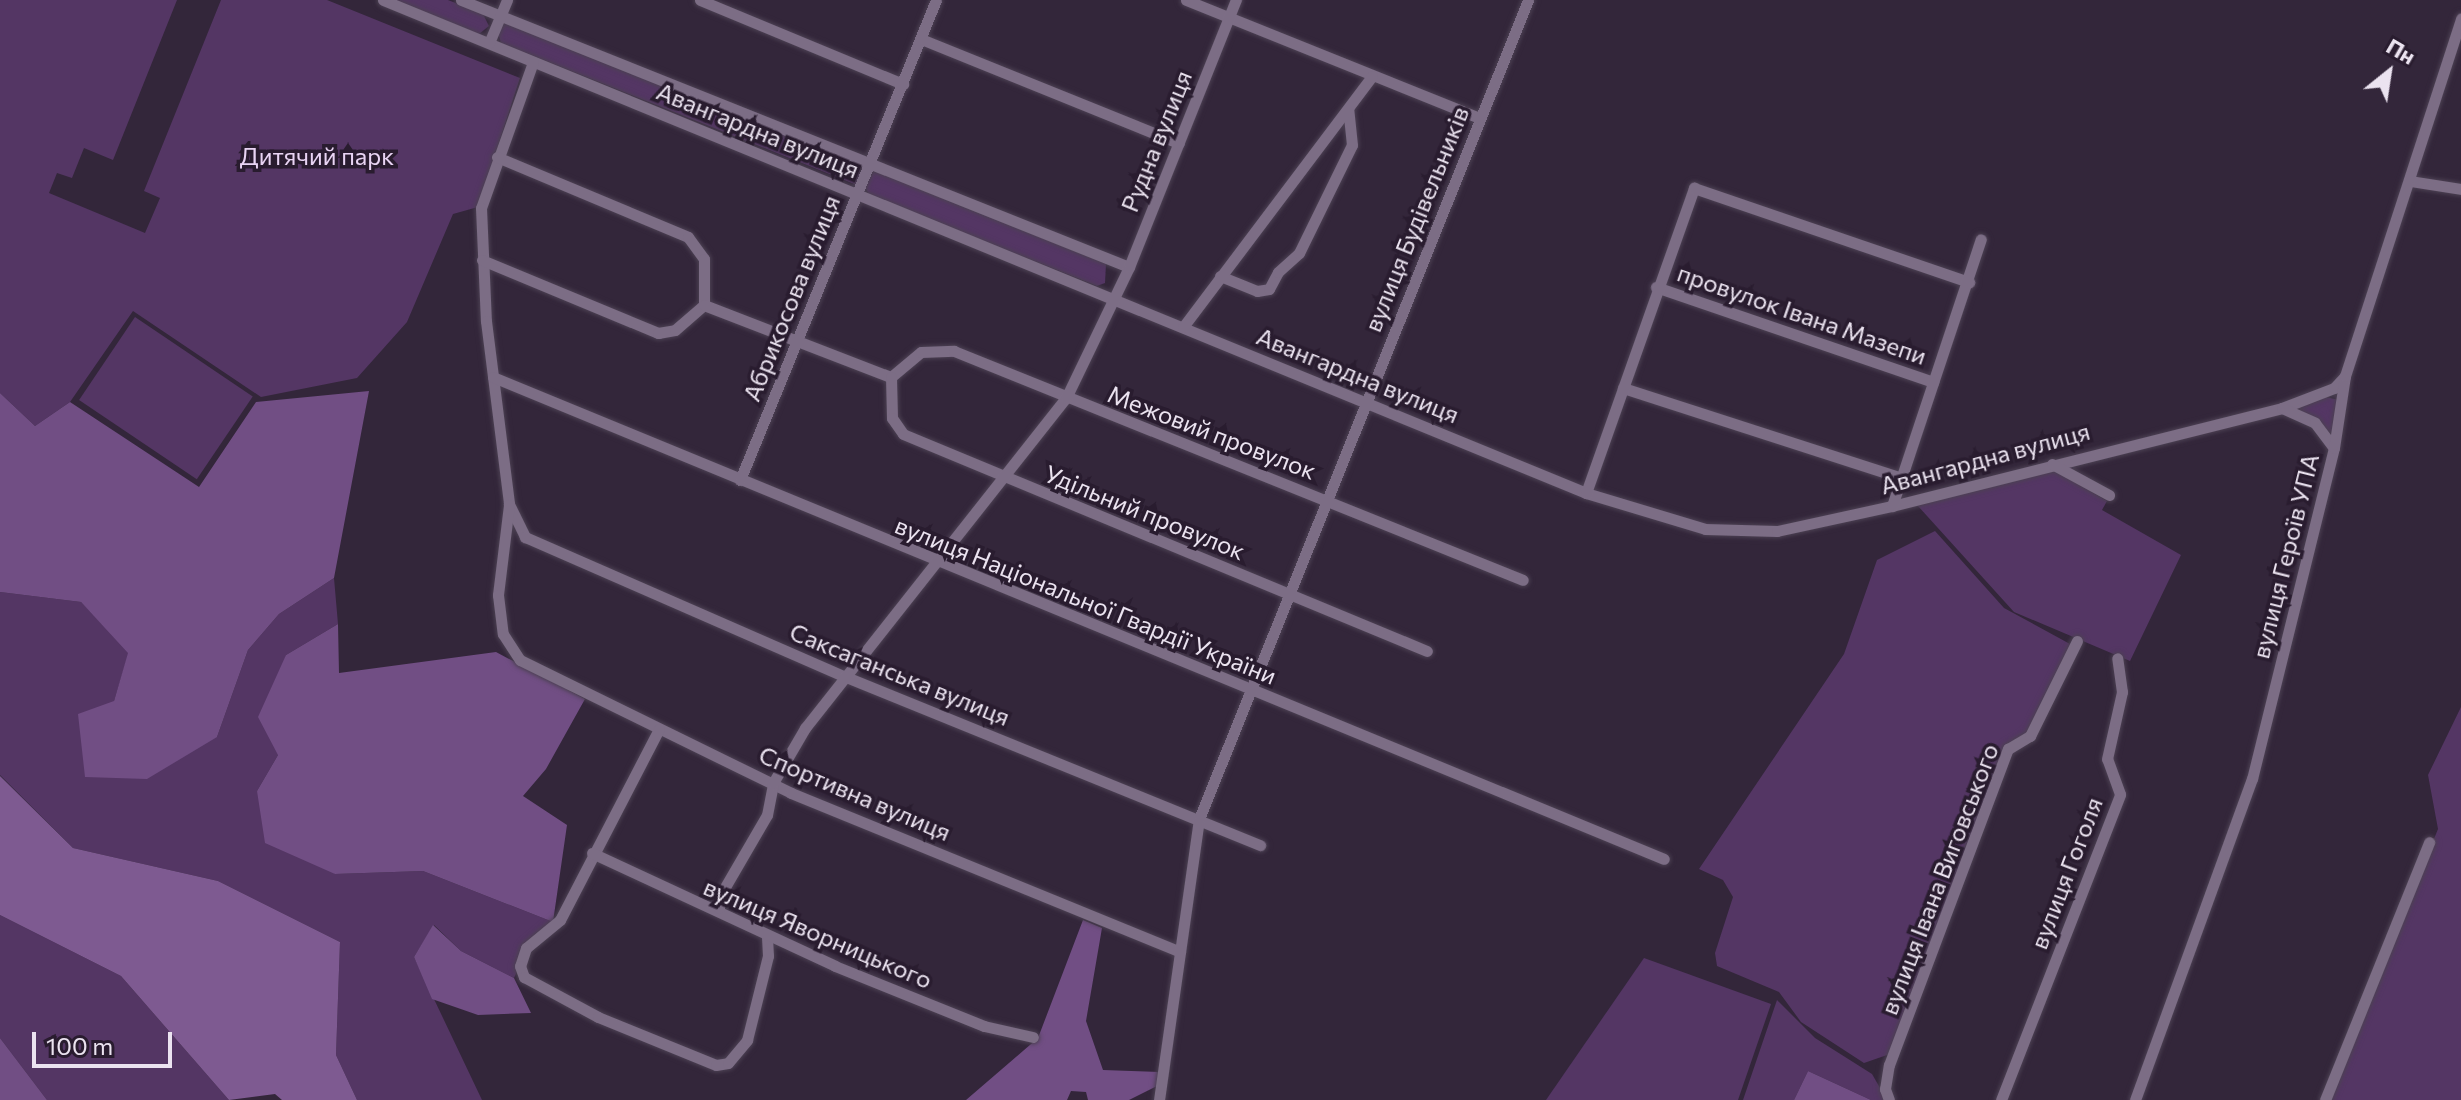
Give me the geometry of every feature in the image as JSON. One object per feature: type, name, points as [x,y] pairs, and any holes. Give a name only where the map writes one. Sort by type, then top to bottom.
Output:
[{"type":"street","name":"Авангардна вулиця","points":[[383,0],[1586,493],[1705,529],[1777,531],[1892,506],[2282,408],[2334,388],[2345,376]]},
{"type":"street","name":"Авангардна вулиця","points":[[461,0],[1129,267]]},
{"type":"street","points":[[489,43],[507,0]]},
{"type":"street","points":[[700,0],[903,84]]},
{"type":"street","name":"Абрикосова вулиця","points":[[740,480],[936,0]]},
{"type":"street","points":[[1186,0],[1479,118]]},
{"type":"street","name":"Рудна вулиця","points":[[719,908],[733,869],[767,815],[773,783],[805,728],[938,564],[1066,398],[1116,299],[1236,0]]},
{"type":"street","name":"вулиця Будівельників","points":[[1159,1100],[1199,819],[1528,0]]},
{"type":"street","name":"вулиця Героїв УПА","points":[[2135,1100],[2252,779],[2334,448],[2345,376],[2461,18]]},
{"type":"street","points":[[921,39],[1179,143]]},
{"type":"street","points":[[509,504],[482,260],[482,202],[533,62]]},
{"type":"street","points":[[1183,327],[1372,76]]},
{"type":"street","points":[[1220,276],[1257,291],[1269,289],[1278,272],[1299,253],[1352,145],[1348,109]]},
{"type":"street","points":[[482,260],[658,333],[675,330],[704,305],[704,259],[688,237],[497,157]]},
{"type":"street","points":[[2410,181],[2461,189]]},
{"type":"street","points":[[1586,493],[1656,287],[1694,188],[1969,282]]},
{"type":"street","points":[[1892,506],[1899,477],[1969,282],[1981,239]]},
{"type":"street","name":"провулок Івана Мазепи","points":[[1656,287],[1933,382]]},
{"type":"street","points":[[704,305],[891,377]]},
{"type":"street","name":"Межовий провулок","points":[[891,377],[921,352],[939,348],[1523,580]]},
{"type":"street","name":"вулиця Національної Гвардії України","points":[[493,377],[938,564],[1664,859]]},
{"type":"street","name":"Удільний провулок","points":[[891,377],[892,418],[903,434],[1005,479],[1427,651]]},
{"type":"street","points":[[1623,388],[1899,477]]},
{"type":"street","points":[[2282,408],[2315,423],[2334,448]]},
{"type":"street","points":[[2052,464],[2109,495]]},
{"type":"street","name":"Саксаганська вулиця","points":[[509,504],[525,537],[846,677],[1260,845]]},
{"type":"street","name":"Спортивна вулиця","points":[[509,504],[498,595],[503,634],[520,660],[773,783],[1180,952]]},
{"type":"street","name":"вулиця Івана Виговського","points":[[1889,1100],[1885,1089],[1889,1065],[2008,749],[2030,736],[2077,641]]},
{"type":"street","name":"вулиця Гоголя","points":[[2001,1100],[2120,794],[2107,759],[2122,692],[2117,658]]},
{"type":"street","points":[[659,729],[592,853],[560,920],[531,941],[520,966],[529,981],[598,1017],[716,1065],[728,1063],[747,1040],[768,956],[767,935]]},
{"type":"street","points":[[2325,1100],[2429,842]]},
{"type":"street","name":"вулиця Яворницького","points":[[592,853],[685,900],[719,908],[767,935],[984,1026],[1033,1037]]},
{"type":"green space","name":"Дитячий парк","points":[[0,0],[177,0],[113,160],[84,148],[72,178],[57,173],[49,193],[145,233],[160,198],[144,191],[221,0],[327,0],[520,78],[478,207],[453,214],[407,322],[357,378],[261,397],[133,311],[70,402],[35,426],[0,393]]},
{"type":"green space","points":[[394,0],[448,0],[483,14],[489,26],[479,34]]},
{"type":"green space","points":[[506,21],[861,165],[857,185],[501,43],[498,33]]},
{"type":"green space","points":[[874,170],[1106,264],[1105,283],[1097,286],[869,195],[865,187]]},
{"type":"green space","points":[[135,317],[253,396],[197,479],[79,400]]},
{"type":"green space","points":[[2326,397],[2339,400],[2333,441],[2295,409]]},
{"type":"green space","points":[[2051,469],[2107,501],[2102,510],[2181,555],[2130,661],[2014,612],[1918,506]]},
{"type":"green space","points":[[1935,531],[2004,608],[2070,644],[2026,736],[2008,745],[1890,1054],[1864,1063],[1801,1022],[1779,992],[1717,966],[1715,953],[1733,897],[1723,880],[1699,869],[1844,654],[1877,560]]},
{"type":"green space","points":[[334,578],[338,624],[286,655],[278,755],[257,791],[335,874],[423,871],[553,922],[535,934],[514,978],[461,951],[434,925],[414,957],[482,1100],[357,1100],[336,1055],[340,942],[218,881],[73,848],[0,775],[0,592],[81,602],[129,652],[114,701],[217,737],[248,650],[279,614]]},
{"type":"green space","points":[[2461,707],[2461,1100],[2328,1100],[2438,829],[2428,775]]},
{"type":"green space","points":[[0,915],[121,976],[229,1100],[47,1100],[0,1038]]},
{"type":"green space","points":[[1644,958],[1771,1004],[1738,1100],[1546,1100]]},
{"type":"green space","points":[[1777,1000],[1815,1038],[1872,1074],[1887,1100],[1871,1100],[1808,1071],[1794,1100],[1743,1100]]},
{"type":"shaded area","points":[[369,391],[334,578],[279,614],[248,650],[217,737],[147,779],[85,777],[78,714],[114,701],[128,653],[81,602],[0,592],[0,393],[35,426],[70,402],[199,487],[256,402]]},
{"type":"shaded area","points":[[338,624],[339,673],[496,652],[585,699],[546,769],[523,796],[567,825],[553,922],[423,871],[335,874],[265,843],[257,791],[278,755],[258,717],[286,655]]},
{"type":"shaded area","points":[[0,776],[73,848],[218,881],[340,942],[336,1055],[357,1100],[282,1100],[275,1094],[229,1100],[121,976],[0,915]]},
{"type":"shaded area","points":[[1083,920],[1102,928],[1086,1021],[1103,1070],[1160,1072],[1157,1086],[1129,1100],[1088,1100],[1086,1092],[1071,1091],[1067,1100],[966,1100],[1038,1038]]},
{"type":"shaded area","points":[[433,925],[461,951],[514,978],[531,1013],[478,1015],[432,999],[414,957]]},
{"type":"shaded area","points":[[0,1038],[47,1100],[0,1100]]},
{"type":"shaded area","points":[[1808,1071],[1871,1100],[1794,1100]]}]
